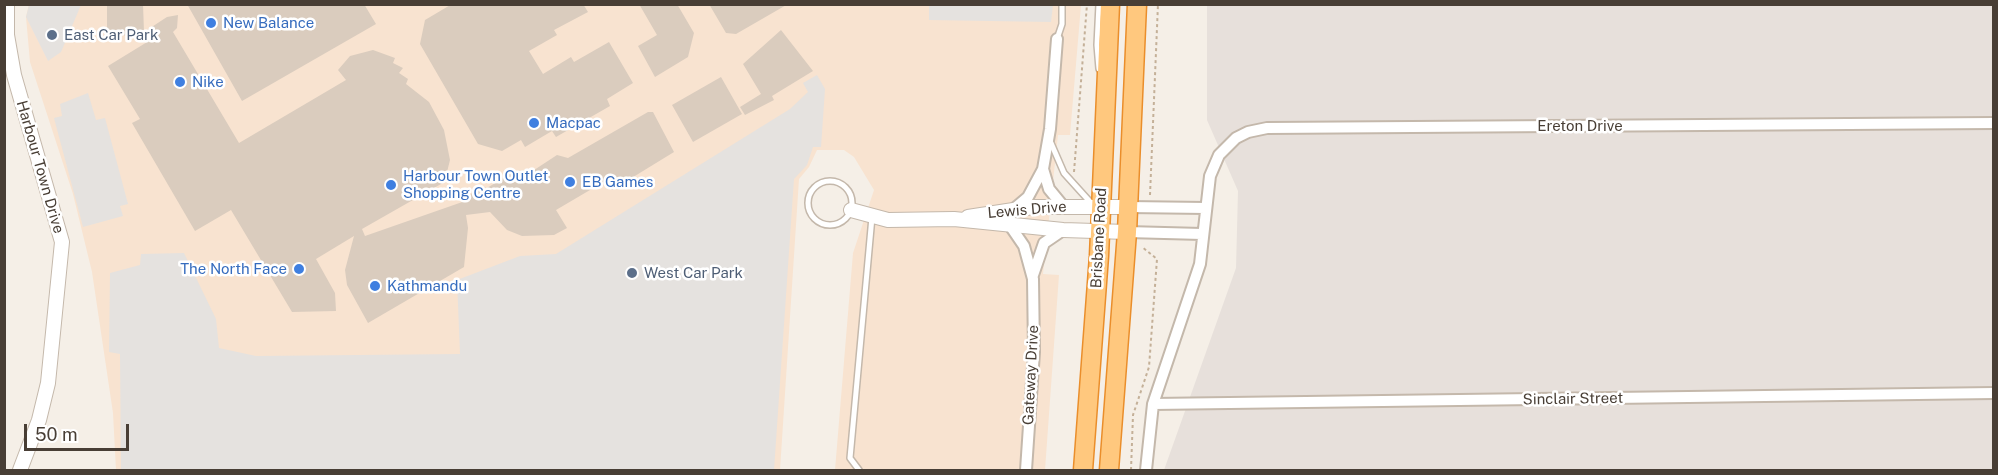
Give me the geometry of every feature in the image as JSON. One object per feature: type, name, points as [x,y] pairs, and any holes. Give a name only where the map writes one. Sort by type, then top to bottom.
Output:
[{"type":"highway","name":"Brisbane Road","points":[[1083,471],[1100,231],[1098,207],[1110,4]]},
{"type":"highway","name":"Brisbane Road","points":[[1109,471],[1127,232],[1137,4]]},
{"type":"street","name":"Harbour Town Drive","points":[[7,4],[6,34],[14,75],[62,250],[48,383],[39,420],[20,471]]},
{"type":"street","points":[[1015,208],[1028,197],[1043,169],[1050,129],[1057,39]]},
{"type":"street","name":"Ereton Drive","points":[[1207,202],[1210,176],[1219,155],[1236,138],[1248,132],[1268,128],[1994,123]]},
{"type":"street","points":[[1043,169],[1049,189],[1063,206]]},
{"type":"street","points":[[1146,471],[1153,404],[1195,283],[1207,202]]},
{"type":"street","name":"Brisbane Road","points":[[1128,207],[1207,202]]},
{"type":"street","name":"Lewis Drive","points":[[954,219],[1015,208],[1128,207]]},
{"type":"street","name":"Lewis Drive","points":[[851,210],[888,220],[954,219],[1063,230],[1127,232]]},
{"type":"street","name":"Gateway Drive","points":[[1011,226],[1024,246],[1033,279],[1034,352],[1026,471]]},
{"type":"street","name":"Gateway Drive","points":[[1033,279],[1044,243],[1063,230]]},
{"type":"street","name":"Brisbane Road","points":[[1127,232],[1202,234]]},
{"type":"street","name":"Sinclair Street","points":[[1153,404],[1994,393]]},
{"type":"lane","points":[[1057,39],[1062,24],[1062,4]]},
{"type":"lane","points":[[1099,4],[1098,58],[1105,94]]},
{"type":"lane","points":[[1050,129],[1054,153],[1068,179],[1098,207]]},
{"type":"lane","points":[[835,181],[850,192],[851,210],[838,224],[825,225],[812,215],[808,204],[810,195],[819,183],[835,181]]},
{"type":"lane","points":[[859,471],[850,458],[872,216]]},
{"type":"path","points":[[1068,179],[1076,168],[1088,4]]},
{"type":"shaded area","points":[[29,4],[1081,5],[1070,135],[1058,135],[1043,274],[1059,275],[1045,470],[835,470],[853,253],[874,190],[854,157],[844,150],[817,150],[809,167],[799,179],[780,470],[116,470],[113,413],[92,272],[73,194],[30,62],[26,17]]},
{"type":"shaded area","points":[[929,4],[1053,5],[1051,22],[929,20]]},
{"type":"shaded area","name":"East Car Park","points":[[29,5],[81,5],[61,52],[48,61],[26,17]]},
{"type":"shaded area","points":[[1207,5],[1993,5],[1993,470],[1164,470],[1236,268],[1238,191],[1207,120]]},
{"type":"shaded area","name":"West Car Park","points":[[817,75],[825,89],[821,147],[813,147],[807,165],[794,179],[774,470],[121,470],[120,354],[109,352],[110,273],[140,265],[141,254],[184,253],[216,319],[219,348],[256,356],[460,354],[457,280],[520,256],[556,254],[790,109],[808,92],[803,83]]},
{"type":"shaded area","points":[[88,93],[96,120],[105,118],[128,204],[120,206],[123,216],[83,227],[54,118],[62,116],[60,104]]},
{"type":"building","points":[[107,4],[143,4],[144,32],[167,17],[178,15],[177,28],[173,32],[239,143],[346,80],[338,70],[350,56],[373,50],[395,58],[393,63],[403,68],[399,73],[408,79],[406,84],[429,102],[444,130],[450,160],[448,180],[362,229],[365,236],[468,200],[473,191],[480,187],[487,188],[513,172],[525,176],[557,155],[568,158],[648,112],[653,112],[674,152],[612,190],[607,180],[556,210],[567,228],[554,235],[522,236],[507,230],[490,212],[466,215],[468,228],[464,267],[368,323],[347,285],[345,270],[354,236],[316,259],[335,293],[336,311],[292,312],[231,210],[195,231],[132,123],[140,119],[108,66],[157,36],[107,35]]},
{"type":"building","points":[[187,4],[364,4],[376,24],[242,101]]},
{"type":"building","points":[[452,4],[583,4],[588,12],[554,30],[557,35],[529,51],[543,74],[571,57],[574,62],[609,42],[633,83],[607,99],[610,106],[556,137],[552,131],[525,147],[521,140],[502,151],[478,144],[420,44],[425,20]]},
{"type":"building","points":[[639,4],[677,4],[694,33],[688,57],[655,77],[638,46],[657,35]]},
{"type":"building","points":[[709,4],[788,4],[736,34],[726,33]]},
{"type":"building","points":[[781,30],[813,71],[772,96],[774,100],[745,115],[740,107],[761,94],[743,64]]},
{"type":"building","points":[[721,77],[742,114],[693,142],[672,105]]},
{"type":"place","name":"New Balance","points":[[211,23]]},
{"type":"place","name":"East Car Park","points":[[52,35]]},
{"type":"place","name":"Nike","points":[[180,82]]},
{"type":"place","name":"Macpac","points":[[534,123]]},
{"type":"place","name":"EB Games","points":[[570,182]]},
{"type":"place","name":"Harbour Town Outlet Shopping Centre","points":[[391,185]]},
{"type":"place","name":"The North Face","points":[[299,269]]},
{"type":"place","name":"West Car Park","points":[[632,273]]},
{"type":"place","name":"Kathmandu","points":[[375,286]]}]
